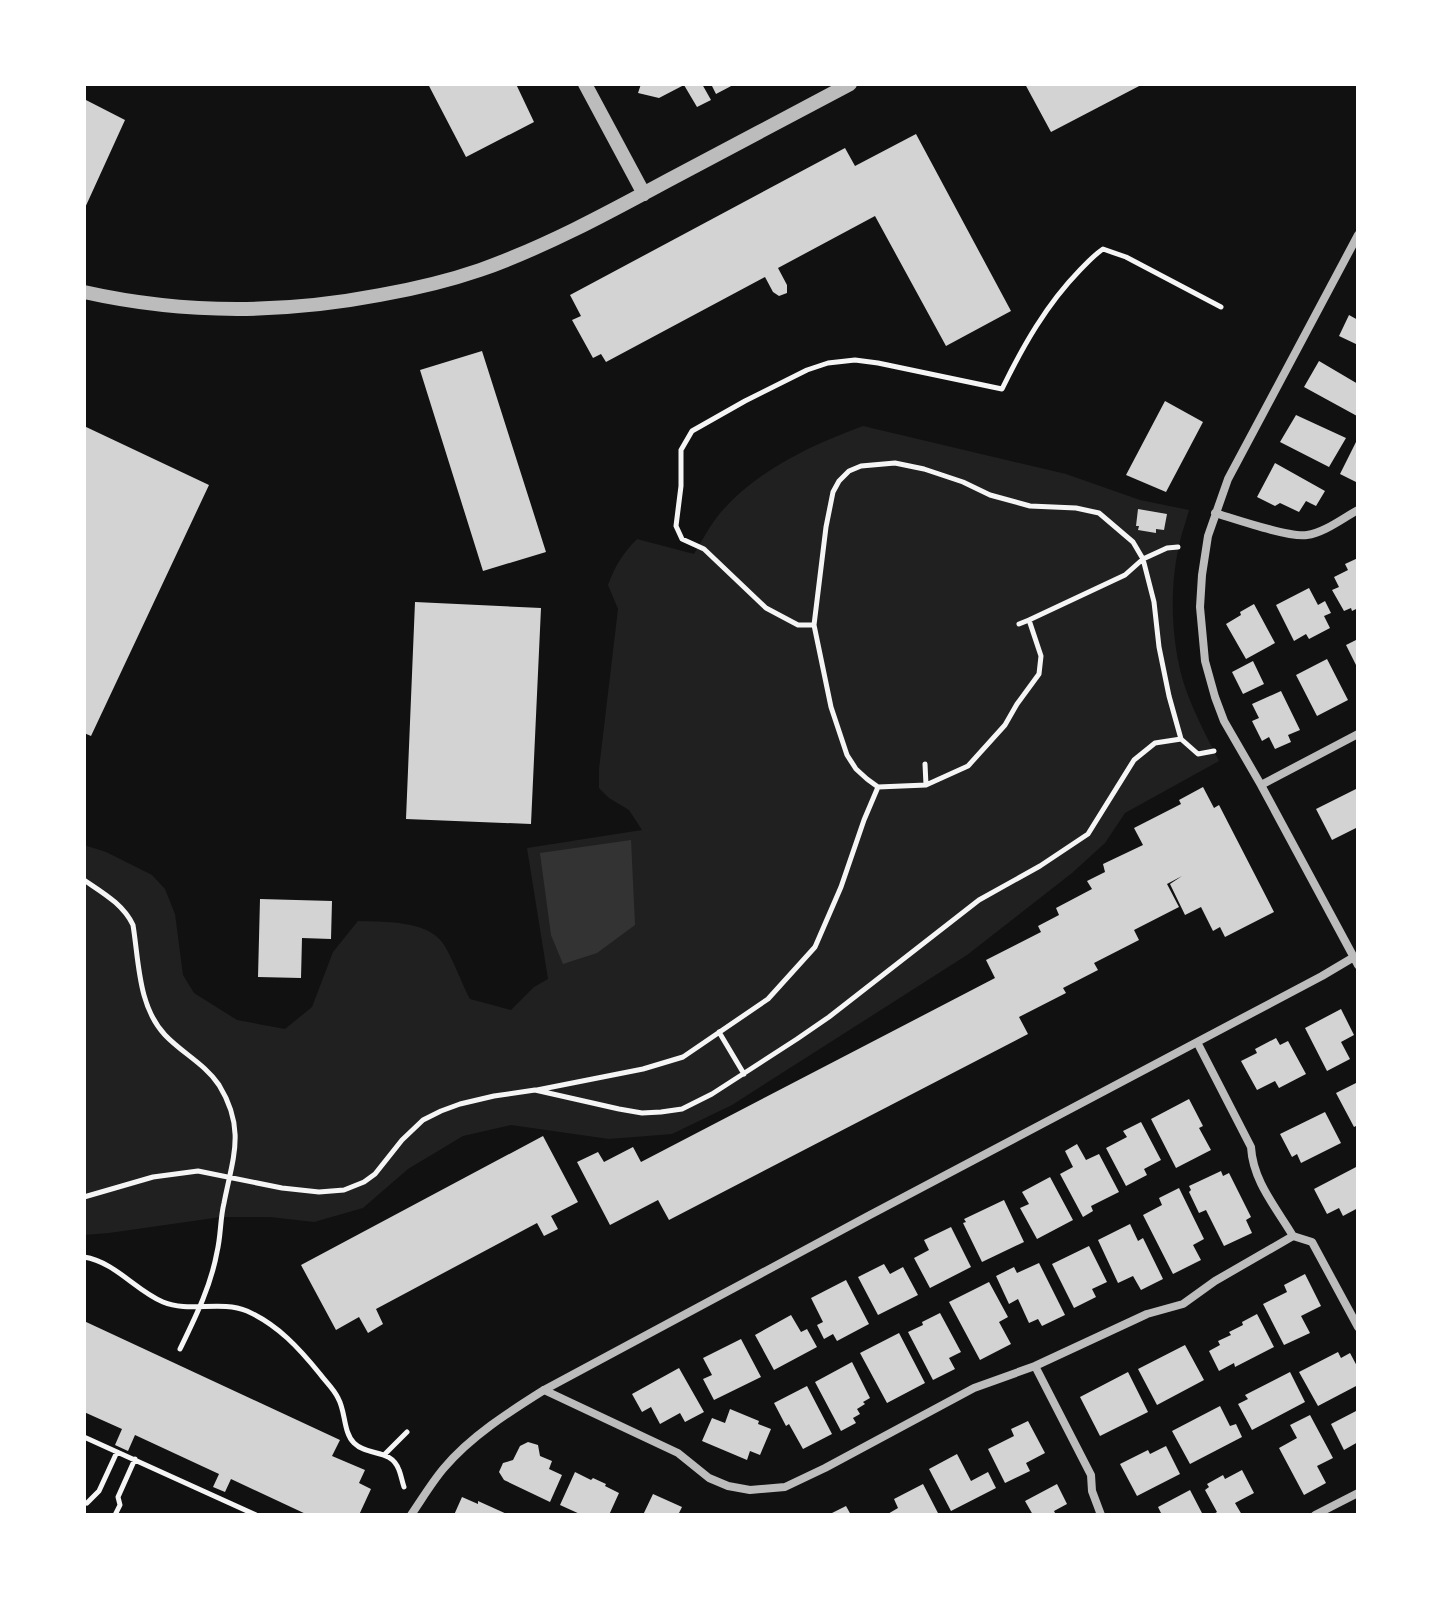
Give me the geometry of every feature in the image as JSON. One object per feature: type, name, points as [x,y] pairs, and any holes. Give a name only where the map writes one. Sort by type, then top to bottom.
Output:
[{"type":"street","points":[[585,84],[644,194]]},
{"type":"street","points":[[84,292],[145,303],[225,310],[312,306],[428,285],[478,271],[563,235],[850,84]]},
{"type":"street","points":[[411,1515],[455,1456],[504,1416],[544,1390],[855,1222],[1322,976],[1356,961],[1224,721],[1205,661],[1200,622],[1208,536],[1228,479],[1358,235]]},
{"type":"street","points":[[1215,513],[1304,536],[1358,510]]},
{"type":"street","points":[[1261,785],[1358,734]]},
{"type":"street","points":[[1197,1042],[1251,1147],[1252,1164],[1261,1186],[1293,1236],[1312,1242],[1358,1327]]},
{"type":"street","points":[[544,1390],[678,1453],[709,1478],[728,1486],[750,1490],[785,1487],[974,1388],[1035,1366],[1147,1314],[1183,1304],[1215,1281],[1293,1236]]},
{"type":"street","points":[[1035,1366],[1091,1475],[1092,1491],[1101,1515]]},
{"type":"street","points":[[1315,1515],[1358,1493]]},
{"type":"path","points":[[814,625],[798,625],[766,608],[704,549],[682,539],[676,526],[681,450],[692,431],[807,370],[847,360],[878,363],[1002,389],[1022,348],[1049,307],[1067,283],[1103,249],[1126,257],[1221,307]]},
{"type":"path","points":[[1029,620],[1041,656],[1039,674],[1005,725],[968,766],[926,785],[878,787],[856,769],[847,755],[831,707],[814,625],[826,527],[833,492],[839,481],[849,471],[861,466],[895,463],[910,465],[963,482],[990,495],[1030,506],[1076,508],[1099,513],[1133,542],[1143,559],[1154,602],[1166,684],[1181,739],[1198,754],[1214,751]]},
{"type":"path","points":[[1019,624],[1125,575],[1143,559],[1167,548],[1178,547]]},
{"type":"path","points":[[535,1090],[642,1113],[682,1109],[712,1094],[829,1017],[979,900],[1040,866],[1088,834],[1134,760],[1155,743],[1181,739]]},
{"type":"path","points":[[925,764],[926,785]]},
{"type":"path","points":[[84,1197],[128,1183],[198,1171],[282,1188],[319,1192],[344,1190],[375,1174],[402,1140],[423,1120],[460,1104],[643,1069],[683,1057],[768,999],[815,947],[878,787]]},
{"type":"path","points":[[84,880],[123,908],[129,917],[133,925],[145,1001],[151,1017],[165,1035],[218,1083],[234,1121],[237,1139],[216,1260],[200,1307],[180,1349]]},
{"type":"path","points":[[719,1032],[744,1074]]},
{"type":"path","points":[[84,1257],[108,1265],[160,1301],[176,1306],[243,1309],[265,1320],[306,1358],[337,1396],[352,1442],[362,1449],[385,1454],[394,1461],[404,1487]]},
{"type":"path","points":[[385,1454],[407,1432]]},
{"type":"path","points":[[84,1437],[256,1515]]},
{"type":"path","points":[[87,1503],[99,1491],[117,1452]]},
{"type":"path","points":[[115,1515],[120,1505],[118,1497],[135,1459]]},
{"type":"shaded area","points":[[863,426],[1066,474],[1140,500],[1189,510],[1176,563],[1174,635],[1185,687],[1219,761],[1125,813],[1105,843],[1072,873],[967,955],[732,1105],[672,1134],[609,1139],[511,1125],[463,1136],[408,1169],[363,1208],[314,1222],[270,1217],[221,1217],[84,1235],[84,845],[106,852],[152,875],[165,889],[175,914],[183,975],[194,993],[237,1020],[285,1029],[312,1007],[333,952],[358,921],[415,926],[435,935],[445,947],[470,999],[511,1010],[534,987],[548,979],[527,848],[642,830],[629,810],[599,788],[618,609],[608,585],[620,560],[637,539],[694,554],[721,512],[768,471],[805,450]]},
{"type":"shaded area","points":[[631,840],[635,925],[597,953],[563,964],[551,935],[540,853]]},
{"type":"building","points":[[428,84],[516,84],[534,122],[466,157]]},
{"type":"building","points":[[641,84],[702,84],[711,100],[697,107],[684,85],[659,98],[638,93]]},
{"type":"building","points":[[711,84],[735,84],[716,94]]},
{"type":"building","points":[[1025,84],[1143,84],[1051,132]]},
{"type":"building","points":[[84,99],[125,120],[84,210]]},
{"type":"building","points":[[916,134],[1011,311],[946,346],[875,216],[778,268],[787,285],[787,293],[779,296],[773,292],[765,277],[606,362],[601,354],[593,358],[572,320],[581,316],[570,295],[845,148],[855,166]]},
{"type":"building","points":[[1349,315],[1358,320],[1358,345],[1339,336]]},
{"type":"building","points":[[482,351],[546,552],[483,571],[420,370]]},
{"type":"building","points":[[1319,361],[1358,384],[1357,416],[1304,387]]},
{"type":"building","points":[[1165,401],[1203,422],[1166,492],[1126,475]]},
{"type":"building","points":[[1296,415],[1346,438],[1329,467],[1280,442]]},
{"type":"building","points":[[84,426],[209,485],[91,736],[84,733]]},
{"type":"building","points":[[1358,438],[1358,483],[1340,474]]},
{"type":"building","points":[[1275,463],[1325,491],[1316,506],[1306,501],[1299,512],[1280,503],[1275,506],[1257,497]]},
{"type":"building","points":[[1138,509],[1167,514],[1164,530],[1156,529],[1156,533],[1138,530]]},
{"type":"building","points":[[1358,558],[1358,608],[1344,611],[1332,590],[1339,587],[1334,577],[1348,570],[1345,564]]},
{"type":"building","points":[[1309,588],[1318,605],[1325,601],[1331,613],[1324,616],[1330,628],[1309,639],[1306,634],[1294,641],[1276,605]]},
{"type":"building","points":[[415,602],[541,608],[531,824],[406,819]]},
{"type":"building","points":[[1254,604],[1275,643],[1246,659],[1226,624]]},
{"type":"building","points":[[1358,639],[1358,669],[1346,645]]},
{"type":"building","points":[[1327,659],[1348,700],[1317,716],[1296,675]]},
{"type":"building","points":[[1253,661],[1264,684],[1243,694],[1232,672]]},
{"type":"building","points":[[1281,691],[1300,730],[1288,735],[1291,742],[1275,749],[1269,737],[1262,741],[1252,721],[1259,718],[1252,704]]},
{"type":"building","points":[[1203,787],[1214,808],[1219,805],[1274,912],[1225,937],[1220,927],[1213,931],[1201,907],[1185,915],[1170,884],[1182,876],[1167,884],[1179,907],[1134,930],[1139,940],[1094,963],[1098,970],[1063,988],[1066,993],[1019,1017],[1028,1034],[669,1220],[658,1200],[610,1225],[577,1162],[598,1152],[604,1162],[633,1147],[641,1162],[995,978],[986,960],[1041,932],[1038,926],[1059,915],[1056,908],[1092,889],[1087,881],[1105,872],[1103,864],[1143,845],[1134,828],[1181,804],[1179,800]]},
{"type":"building","points":[[1358,788],[1358,827],[1332,840],[1316,809]]},
{"type":"building","points":[[260,899],[332,901],[331,939],[302,938],[301,978],[258,977]]},
{"type":"building","points":[[1341,1009],[1354,1035],[1341,1042],[1350,1059],[1327,1071],[1305,1028]]},
{"type":"building","points":[[1276,1038],[1280,1045],[1288,1041],[1306,1074],[1279,1088],[1275,1081],[1257,1090],[1241,1061]]},
{"type":"building","points":[[1358,1082],[1358,1125],[1354,1127],[1336,1093]]},
{"type":"building","points":[[1189,1099],[1211,1150],[1176,1168],[1151,1119]]},
{"type":"building","points":[[1325,1112],[1341,1143],[1301,1163],[1297,1154],[1292,1157],[1280,1134]]},
{"type":"building","points":[[1141,1122],[1161,1160],[1144,1169],[1147,1175],[1126,1186],[1106,1148],[1127,1137],[1123,1131]]},
{"type":"building","points":[[543,1136],[578,1202],[551,1216],[558,1229],[544,1236],[537,1223],[376,1309],[383,1324],[368,1333],[359,1317],[336,1330],[301,1265]]},
{"type":"building","points":[[1077,1144],[1086,1160],[1099,1154],[1119,1192],[1091,1206],[1093,1211],[1083,1217],[1060,1174],[1073,1167],[1065,1151]]},
{"type":"building","points":[[1358,1166],[1358,1208],[1343,1216],[1339,1208],[1327,1214],[1314,1189]]},
{"type":"building","points":[[1221,1171],[1223,1176],[1229,1173],[1251,1217],[1246,1220],[1252,1233],[1224,1246],[1206,1210],[1199,1213],[1189,1192],[1189,1186]]},
{"type":"building","points":[[1050,1177],[1073,1220],[1037,1239],[1020,1208],[1029,1204],[1022,1192]]},
{"type":"building","points":[[1179,1188],[1204,1239],[1193,1245],[1201,1260],[1173,1274],[1143,1215],[1162,1205],[1159,1198]]},
{"type":"building","points":[[1004,1200],[1024,1242],[982,1262],[963,1223],[966,1222],[964,1219]]},
{"type":"building","points":[[1130,1224],[1138,1241],[1143,1238],[1163,1279],[1141,1290],[1133,1276],[1118,1283],[1098,1240]]},
{"type":"building","points":[[951,1227],[971,1267],[930,1288],[914,1258],[929,1250],[924,1240]]},
{"type":"building","points":[[1089,1246],[1107,1282],[1092,1289],[1096,1297],[1074,1308],[1052,1264]]},
{"type":"building","points":[[1039,1263],[1065,1315],[1042,1326],[1038,1319],[1029,1323],[1018,1299],[1009,1304],[996,1276],[1014,1267],[1017,1273]]},
{"type":"building","points":[[884,1264],[890,1274],[903,1267],[918,1295],[878,1315],[858,1277]]},
{"type":"building","points":[[1305,1274],[1321,1306],[1301,1316],[1310,1333],[1284,1345],[1263,1304],[1287,1292],[1284,1285]]},
{"type":"building","points":[[846,1280],[869,1324],[837,1341],[833,1334],[824,1339],[817,1325],[823,1322],[811,1298]]},
{"type":"building","points":[[989,1282],[1008,1317],[999,1322],[1011,1344],[980,1360],[949,1302]]},
{"type":"building","points":[[940,1313],[961,1352],[949,1358],[955,1369],[933,1380],[908,1332]]},
{"type":"building","points":[[1257,1314],[1274,1347],[1235,1367],[1234,1363],[1219,1371],[1209,1351],[1220,1345],[1218,1341],[1231,1335],[1229,1332]]},
{"type":"building","points":[[791,1315],[801,1332],[807,1329],[817,1347],[774,1370],[755,1335]]},
{"type":"building","points":[[84,1321],[340,1440],[332,1456],[365,1470],[359,1483],[371,1489],[359,1515],[308,1515],[231,1479],[225,1492],[213,1487],[219,1474],[135,1435],[128,1451],[115,1445],[122,1429],[84,1412]]},
{"type":"building","points":[[899,1333],[925,1383],[887,1403],[860,1353]]},
{"type":"building","points":[[741,1339],[761,1377],[714,1400],[703,1379],[712,1375],[703,1358]]},
{"type":"building","points":[[1185,1345],[1204,1380],[1157,1405],[1138,1369]]},
{"type":"building","points":[[1338,1352],[1341,1358],[1350,1353],[1358,1368],[1358,1385],[1318,1406],[1299,1372]]},
{"type":"building","points":[[852,1362],[870,1398],[857,1409],[860,1414],[853,1418],[856,1423],[841,1431],[815,1382]]},
{"type":"building","points":[[679,1368],[704,1412],[685,1422],[680,1413],[660,1424],[651,1407],[642,1412],[632,1394]]},
{"type":"building","points":[[1128,1372],[1148,1412],[1100,1436],[1080,1397]]},
{"type":"building","points":[[1290,1372],[1305,1402],[1252,1430],[1238,1404],[1248,1399],[1245,1395]]},
{"type":"building","points":[[807,1386],[832,1434],[803,1449],[774,1403]]},
{"type":"building","points":[[1220,1406],[1230,1426],[1236,1424],[1242,1437],[1190,1464],[1172,1431]]},
{"type":"building","points":[[730,1409],[771,1429],[760,1455],[750,1451],[747,1460],[702,1441],[712,1418],[725,1423]]},
{"type":"building","points":[[1358,1410],[1358,1442],[1344,1450],[1331,1424]]},
{"type":"building","points":[[1310,1415],[1333,1458],[1317,1466],[1326,1483],[1304,1495],[1279,1448],[1297,1438],[1290,1425]]},
{"type":"building","points":[[1028,1421],[1045,1453],[1026,1463],[1030,1471],[1005,1483],[988,1449],[1014,1436],[1011,1429]]},
{"type":"building","points":[[528,1442],[538,1445],[540,1456],[552,1461],[549,1469],[562,1475],[550,1502],[504,1480],[499,1472],[503,1463],[513,1460],[520,1446]]},
{"type":"building","points":[[1166,1446],[1180,1474],[1137,1496],[1120,1464],[1148,1450],[1150,1454]]},
{"type":"building","points":[[957,1454],[971,1481],[988,1472],[996,1488],[951,1511],[929,1469]]},
{"type":"building","points":[[1242,1470],[1254,1493],[1235,1503],[1242,1515],[1212,1515],[1217,1512],[1205,1490],[1209,1487],[1207,1484],[1223,1475],[1225,1479]]},
{"type":"building","points":[[575,1472],[606,1484],[619,1493],[609,1515],[582,1515],[560,1505]]},
{"type":"building","points":[[923,1484],[939,1515],[886,1515],[898,1508],[894,1499]]},
{"type":"building","points":[[1057,1484],[1067,1504],[1054,1511],[1056,1515],[1033,1515],[1025,1501]]},
{"type":"building","points":[[1190,1490],[1203,1515],[1162,1515],[1158,1507]]},
{"type":"building","points":[[653,1494],[682,1507],[678,1515],[643,1515]]},
{"type":"building","points":[[462,1497],[478,1504],[478,1501],[509,1515],[454,1515]]},
{"type":"building","points":[[846,1506],[851,1515],[828,1515]]}]
